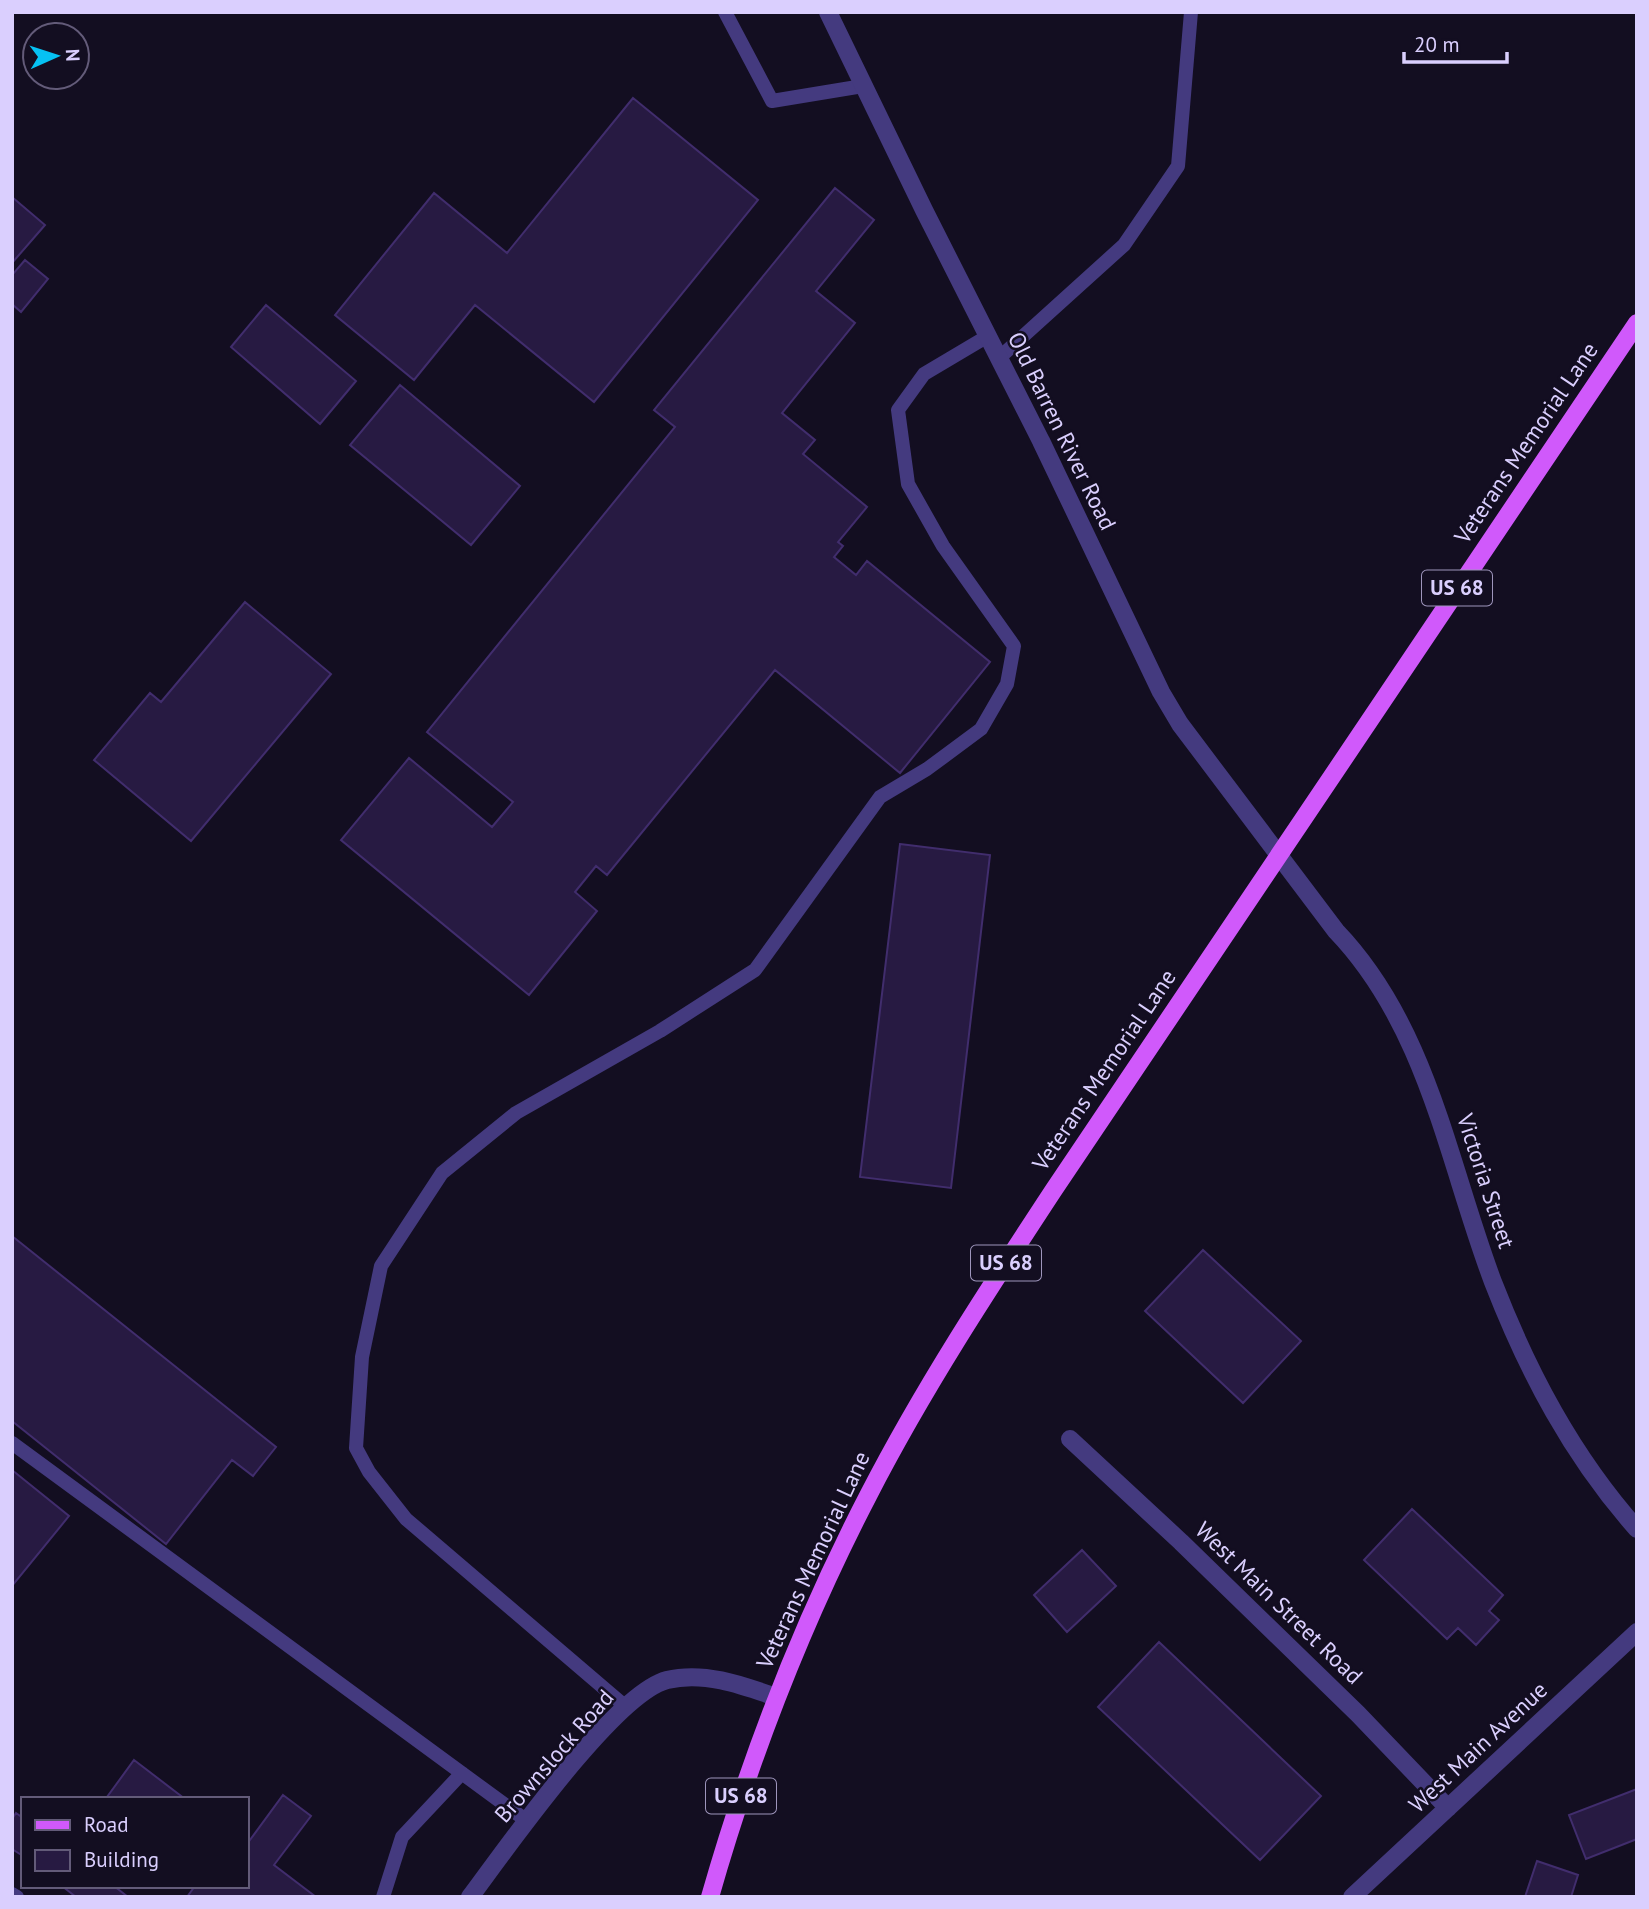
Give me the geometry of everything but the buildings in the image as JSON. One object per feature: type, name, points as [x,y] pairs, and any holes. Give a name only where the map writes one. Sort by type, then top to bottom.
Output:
[{"type":"main road","name":"Veterans Memorial Lane","points":[[710,1897],[745,1782],[776,1697],[829,1574],[912,1415],[968,1321],[1038,1213],[1637,323]]},
{"type":"street","name":"Old Barren River Road","points":[[828,12],[1161,692],[1180,724],[1279,854]]},
{"type":"street","name":"Victoria Street","points":[[1279,854],[1336,932],[1355,952],[1397,1020],[1428,1085],[1493,1282],[1538,1386],[1591,1472],[1637,1529]]},
{"type":"street","name":"West Main Street Road","points":[[1070,1439],[1373,1728],[1448,1808]]},
{"type":"street","name":"West Main Avenue","points":[[1352,1897],[1637,1632]]},
{"type":"street","name":"Brownslock Road","points":[[470,1897],[592,1741],[652,1686],[678,1679],[696,1678],[733,1682],[776,1697]]},
{"type":"lane","points":[[725,12],[772,101],[863,86]]},
{"type":"lane","points":[[999,358],[1124,245],[1178,166],[1192,12]]},
{"type":"lane","points":[[626,1707],[406,1519],[356,1448],[362,1357],[381,1266],[442,1173],[516,1112],[660,1031],[755,970],[880,797],[927,769],[981,729],[1007,684],[1014,646],[943,546],[908,485],[898,410],[925,374],[988,336]]},
{"type":"lane","points":[[12,1443],[527,1821]]},
{"type":"lane","points":[[383,1897],[402,1837],[462,1773]]},
{"type":"lane","points":[[12,1894],[17,1897]]}]
